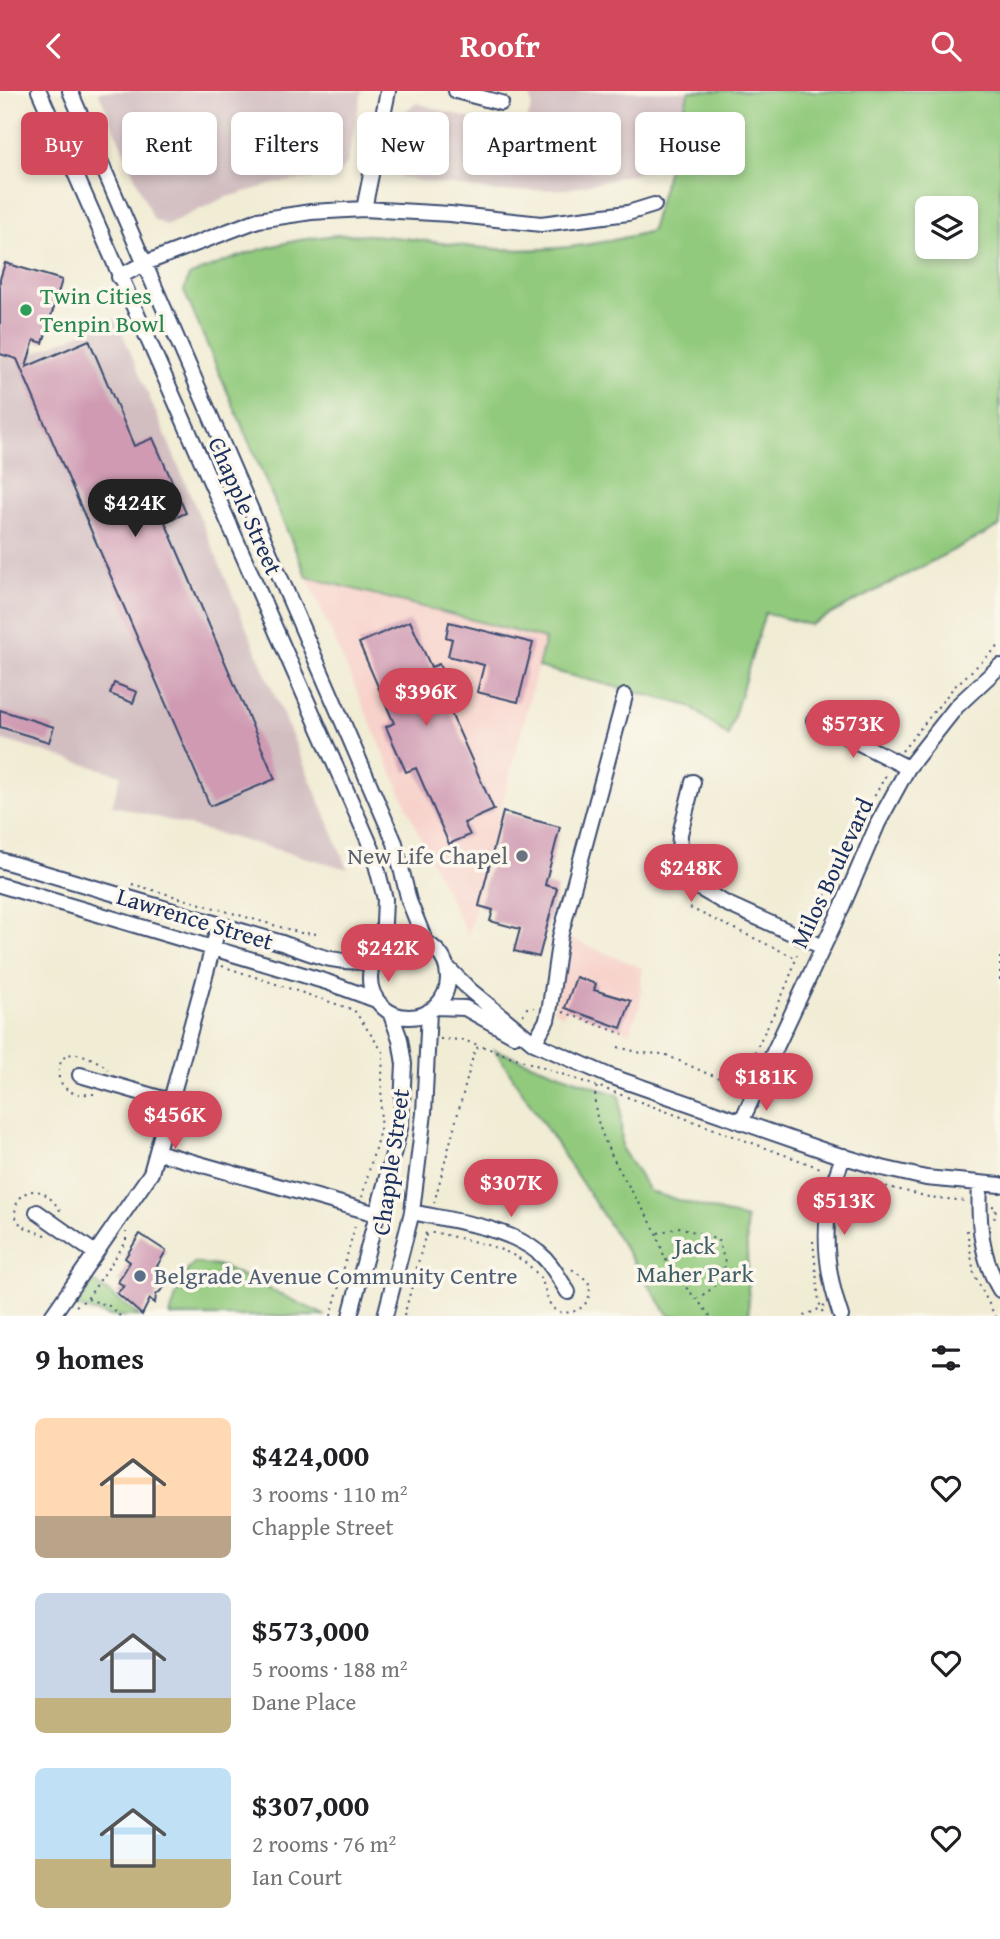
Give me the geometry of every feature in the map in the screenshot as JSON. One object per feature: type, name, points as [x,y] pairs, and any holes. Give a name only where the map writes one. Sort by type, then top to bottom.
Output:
[{"type":"street","name":"Chapple Street","points":[[39,91],[372,849],[385,899],[383,946]]},
{"type":"street","name":"Chapple Street","points":[[70,91],[395,843],[409,901],[426,943]]},
{"type":"street","points":[[364,209],[388,91]]},
{"type":"street","points":[[456,91],[501,103]]},
{"type":"street","points":[[119,277],[145,263],[258,220],[311,212],[364,209],[450,214],[541,224],[628,213],[654,205]]},
{"type":"street","name":"Milos Boulevard","points":[[741,1122],[878,823],[908,768],[957,706],[1000,666]]},
{"type":"street","points":[[532,1041],[549,1013],[560,937],[625,696]]},
{"type":"street","points":[[814,720],[908,768]]},
{"type":"street","points":[[693,782],[680,834],[679,854],[684,872],[699,888],[725,903],[823,947]]},
{"type":"street","name":"Lawrence Street","points":[[0,860],[282,943],[327,960],[349,963],[373,961]]},
{"type":"street","name":"Lawrence Street","points":[[0,885],[212,955],[352,989],[376,1000]]},
{"type":"street","points":[[52,1316],[151,1173],[219,925]]},
{"type":"street","points":[[532,1041],[471,991],[447,967],[435,949],[426,943],[401,939],[383,946],[373,961],[370,981],[376,1000],[390,1012],[410,1017],[432,1009],[465,1008],[514,1034],[607,1075],[741,1122],[844,1156],[926,1178],[1000,1185]]},
{"type":"street","points":[[432,1009],[446,991],[447,967]]},
{"type":"street","name":"Chapple Street","points":[[384,1316],[412,1212],[424,1112],[432,1009]]},
{"type":"street","name":"Chapple Street","points":[[350,1316],[401,1124],[404,1093],[403,1053],[390,1012]]},
{"type":"street","points":[[80,1075],[170,1101]]},
{"type":"street","points":[[157,1152],[377,1214]]},
{"type":"street","points":[[841,1316],[832,1290],[825,1249],[828,1207],[844,1156]]},
{"type":"street","points":[[980,1184],[981,1240],[991,1275],[1000,1290]]},
{"type":"street","points":[[37,1212],[95,1253]]},
{"type":"street","points":[[412,1212],[483,1229],[522,1243],[538,1252],[550,1264],[568,1292]]},
{"type":"path","points":[[131,884],[301,933],[320,934]]},
{"type":"path","points":[[690,908],[796,958]]},
{"type":"path","points":[[212,955],[354,1010],[383,1052],[380,1130],[331,1316]]},
{"type":"path","points":[[1000,957],[1000,983]]},
{"type":"path","points":[[404,1316],[475,1049],[481,1046],[837,1174],[929,1197],[967,1201]]},
{"type":"path","points":[[618,1047],[664,1055],[756,1090]]},
{"type":"path","points":[[597,1086],[594,1095],[602,1137],[612,1158],[636,1194],[657,1234],[667,1262],[710,1316]]},
{"type":"path","points":[[841,1236],[842,1213],[855,1178]]},
{"type":"path","points":[[657,1234],[680,1227],[718,1240],[726,1265],[713,1288],[698,1299]]},
{"type":"path","points":[[87,1299],[109,1306],[120,1316]]},
{"type":"path","points":[[804,1316],[836,1300]]},
{"type":"shaded area","points":[[98,91],[362,91],[347,164],[343,168],[343,112],[231,112],[231,175],[337,175],[277,183],[224,198],[166,225],[153,219],[134,175],[217,175],[217,112],[122,112],[122,147]]},
{"type":"shaded area","points":[[530,91],[689,91],[683,112],[635,112],[635,174],[568,189],[498,192],[402,178],[399,175],[449,175],[449,112],[463,117],[463,175],[621,175],[621,112],[530,112],[532,105]]},
{"type":"shaded area","points":[[417,103],[448,112],[405,112]]},
{"type":"shaded area","points":[[116,318],[348,869],[112,805],[121,775],[0,739],[0,354],[19,360]]},
{"type":"shaded area","points":[[307,577],[545,639],[468,936],[428,855]]},
{"type":"shaded area","points":[[569,938],[642,968],[640,1006],[629,1033],[566,1010],[564,1015],[554,1011]]},
{"type":"green space","points":[[689,91],[1000,91],[1000,526],[810,625],[765,613],[728,736],[690,706],[538,667],[545,639],[307,577],[184,291],[189,276],[207,268],[262,249],[318,237],[378,235],[498,249],[556,248],[613,240],[651,231],[666,175],[745,175],[745,112],[683,112]]},
{"type":"green space","name":"Jack Maher Park","points":[[495,1050],[620,1096],[622,1149],[650,1192],[746,1219],[749,1316],[669,1316]]},
{"type":"green space","points":[[195,1263],[224,1267],[326,1316],[170,1316],[182,1280]]},
{"type":"green space","points":[[93,1281],[140,1316],[109,1316],[76,1307]]},
{"type":"building","points":[[5,263],[62,280],[43,343],[34,340],[26,367],[89,340],[134,446],[153,438],[186,513],[165,522],[275,779],[210,806],[17,359],[0,354],[0,279]]},
{"type":"building","points":[[410,621],[431,667],[439,664],[450,689],[442,693],[494,810],[464,823],[470,835],[449,844],[416,768],[406,772],[386,727],[394,723],[359,643]]},
{"type":"building","points":[[449,622],[533,643],[518,702],[477,692],[484,665],[448,656],[452,639],[446,637]]},
{"type":"building","points":[[114,683],[137,692],[133,703],[110,694]]},
{"type":"building","points":[[0,710],[54,727],[49,742],[0,727]]},
{"type":"building","name":"New Life Chapel","points":[[503,812],[560,827],[545,885],[557,888],[539,957],[514,951],[520,929],[490,921],[493,910],[479,906]]},
{"type":"building","points":[[576,977],[596,984],[594,990],[631,1001],[621,1028],[565,1008]]},
{"type":"building","points":[[140,1234],[166,1251],[157,1266],[172,1280],[156,1295],[155,1303],[150,1299],[142,1315],[117,1293],[124,1286],[118,1282],[130,1262],[125,1258]]},
{"type":"place","name":"Twin Cities Tenpin Bowl","points":[[26,310]]},
{"type":"place","name":"New Life Chapel","points":[[522,856]]},
{"type":"place","name":"Belgrade Avenue Community Centre","points":[[140,1276]]}]
